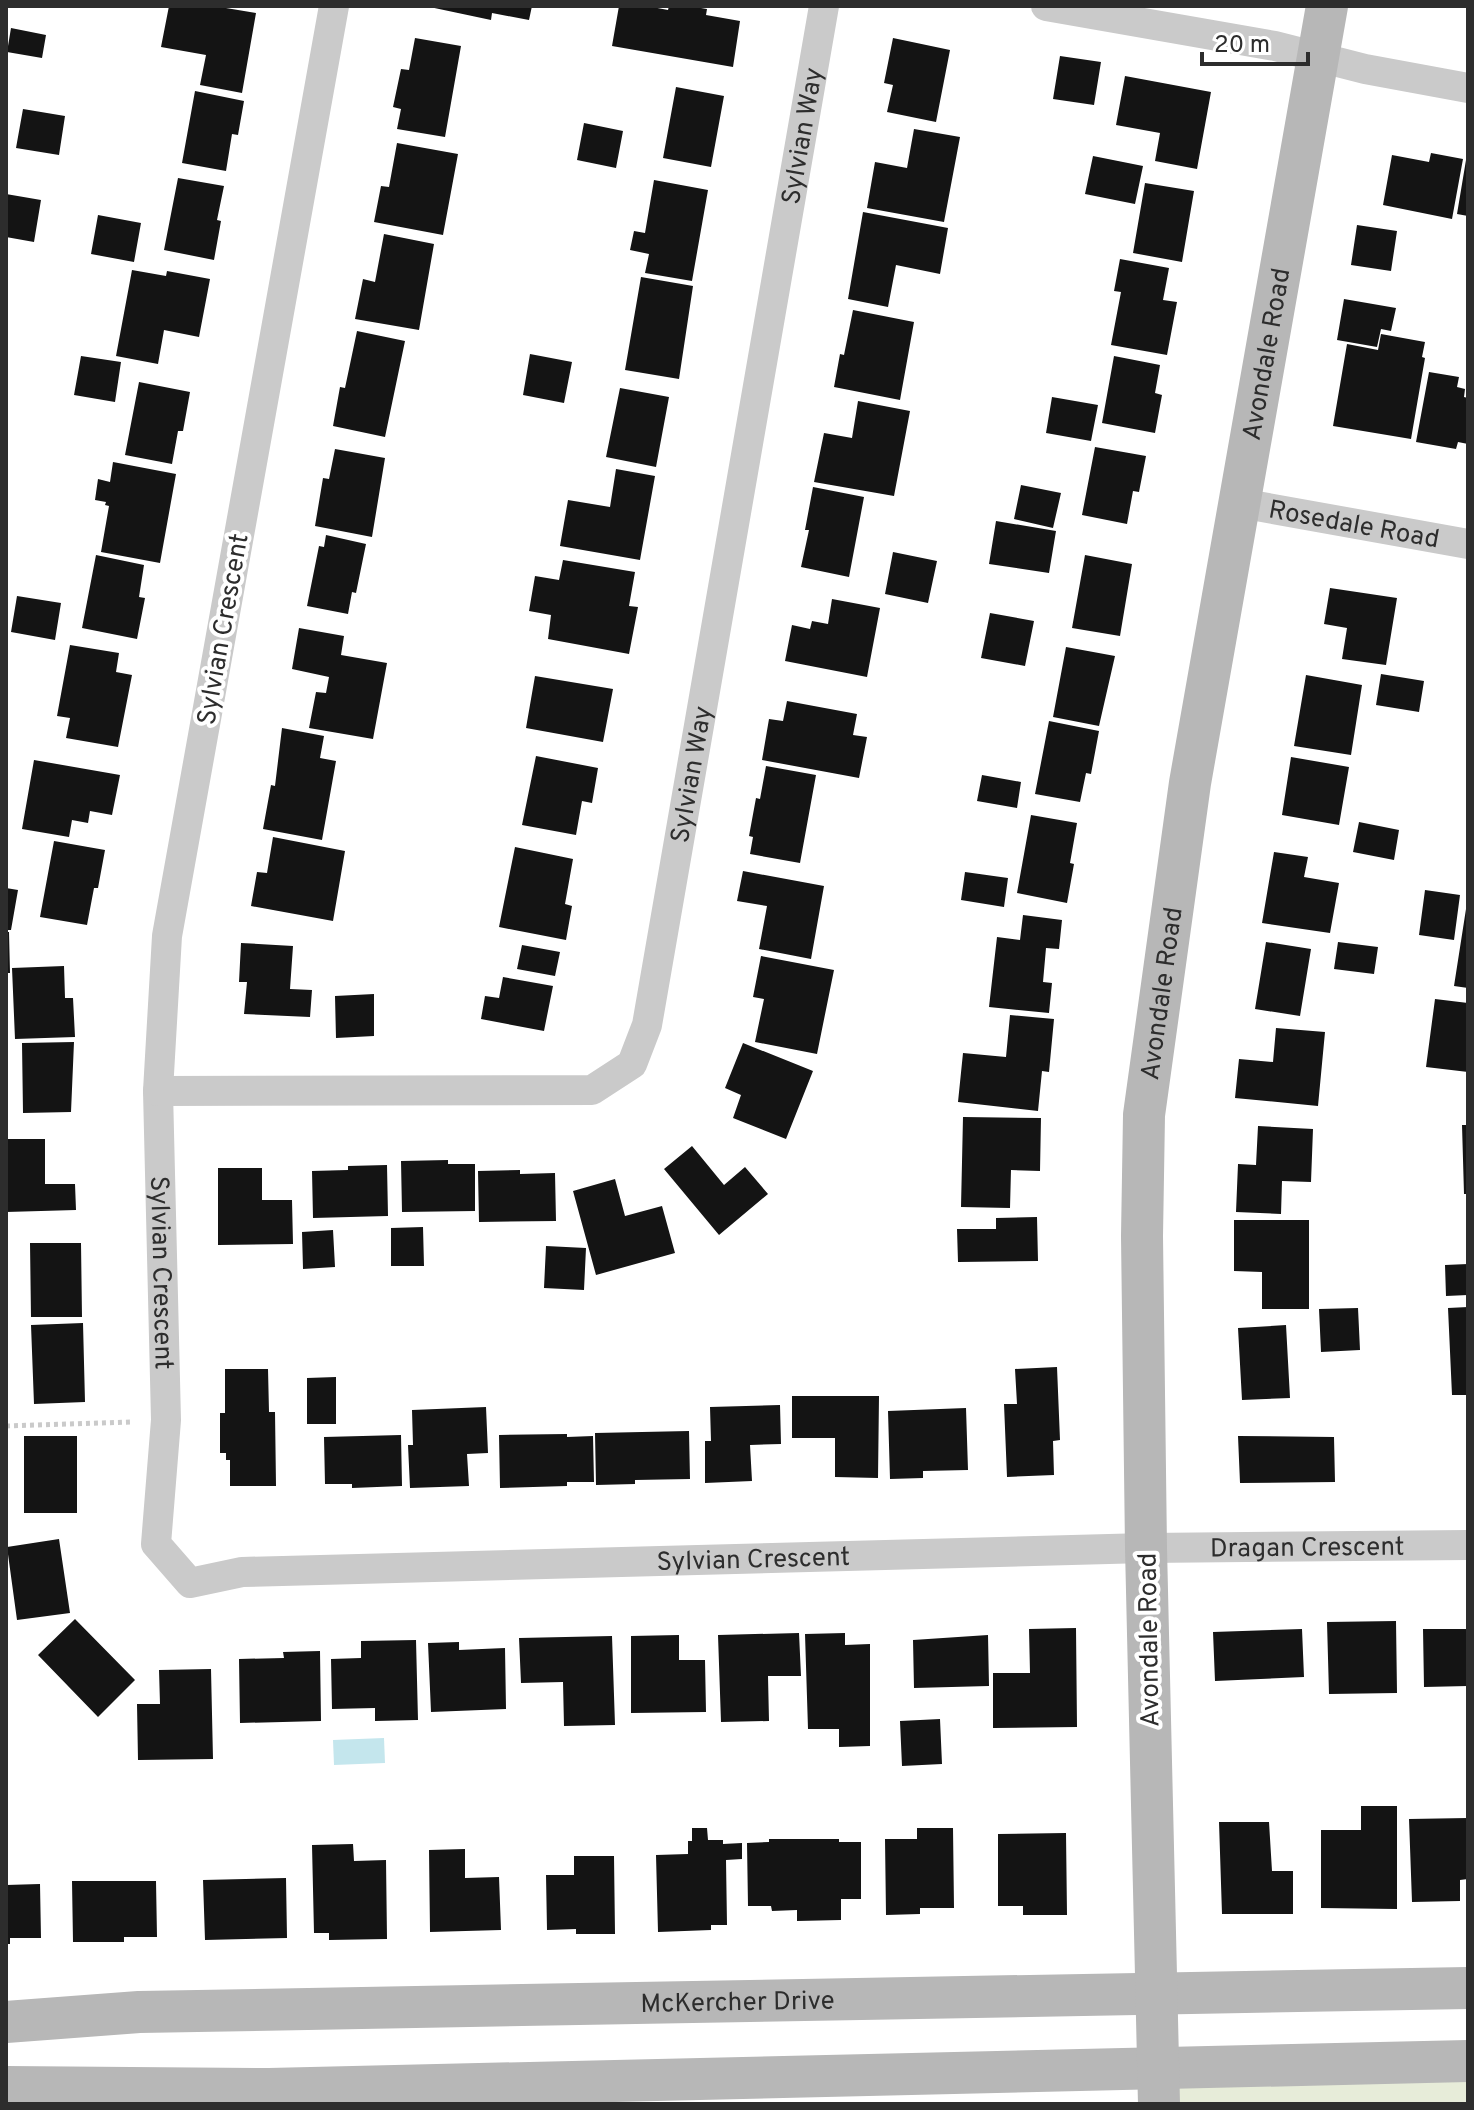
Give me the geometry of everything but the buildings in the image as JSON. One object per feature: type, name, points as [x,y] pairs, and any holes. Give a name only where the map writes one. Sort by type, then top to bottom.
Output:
[{"type":"main road","name":"Avondale Road","points":[[1159,2086],[1146,1548],[1142,1236],[1144,1115],[1190,783],[1327,6]]},
{"type":"main road","name":"McKercher Drive","points":[[6,2022],[139,2012],[1468,1988]]},
{"type":"main road","points":[[6,2087],[1159,2086],[1468,2061]]},
{"type":"street","name":"Sylvian Crescent","points":[[334,6],[167,936],[158,1091],[166,1420],[156,1544],[190,1583],[242,1572],[1146,1548]]},
{"type":"street","name":"Sylvian Way","points":[[158,1091],[592,1090],[632,1064],[647,1025],[824,6]]},
{"type":"street","points":[[1046,6],[1318,55],[1365,69],[1468,88]]},
{"type":"street","name":"Rosedale Road","points":[[1240,503],[1468,544]]},
{"type":"street","name":"Dragan Crescent","points":[[1146,1548],[1468,1545]]},
{"type":"path","points":[[6,1426],[128,1422]]},
{"type":"green space","points":[[1468,2060],[1468,2104],[1159,2104],[1159,2068]]},
{"type":"water","points":[[384,1738],[385,1763],[334,1765],[333,1740]]}]
